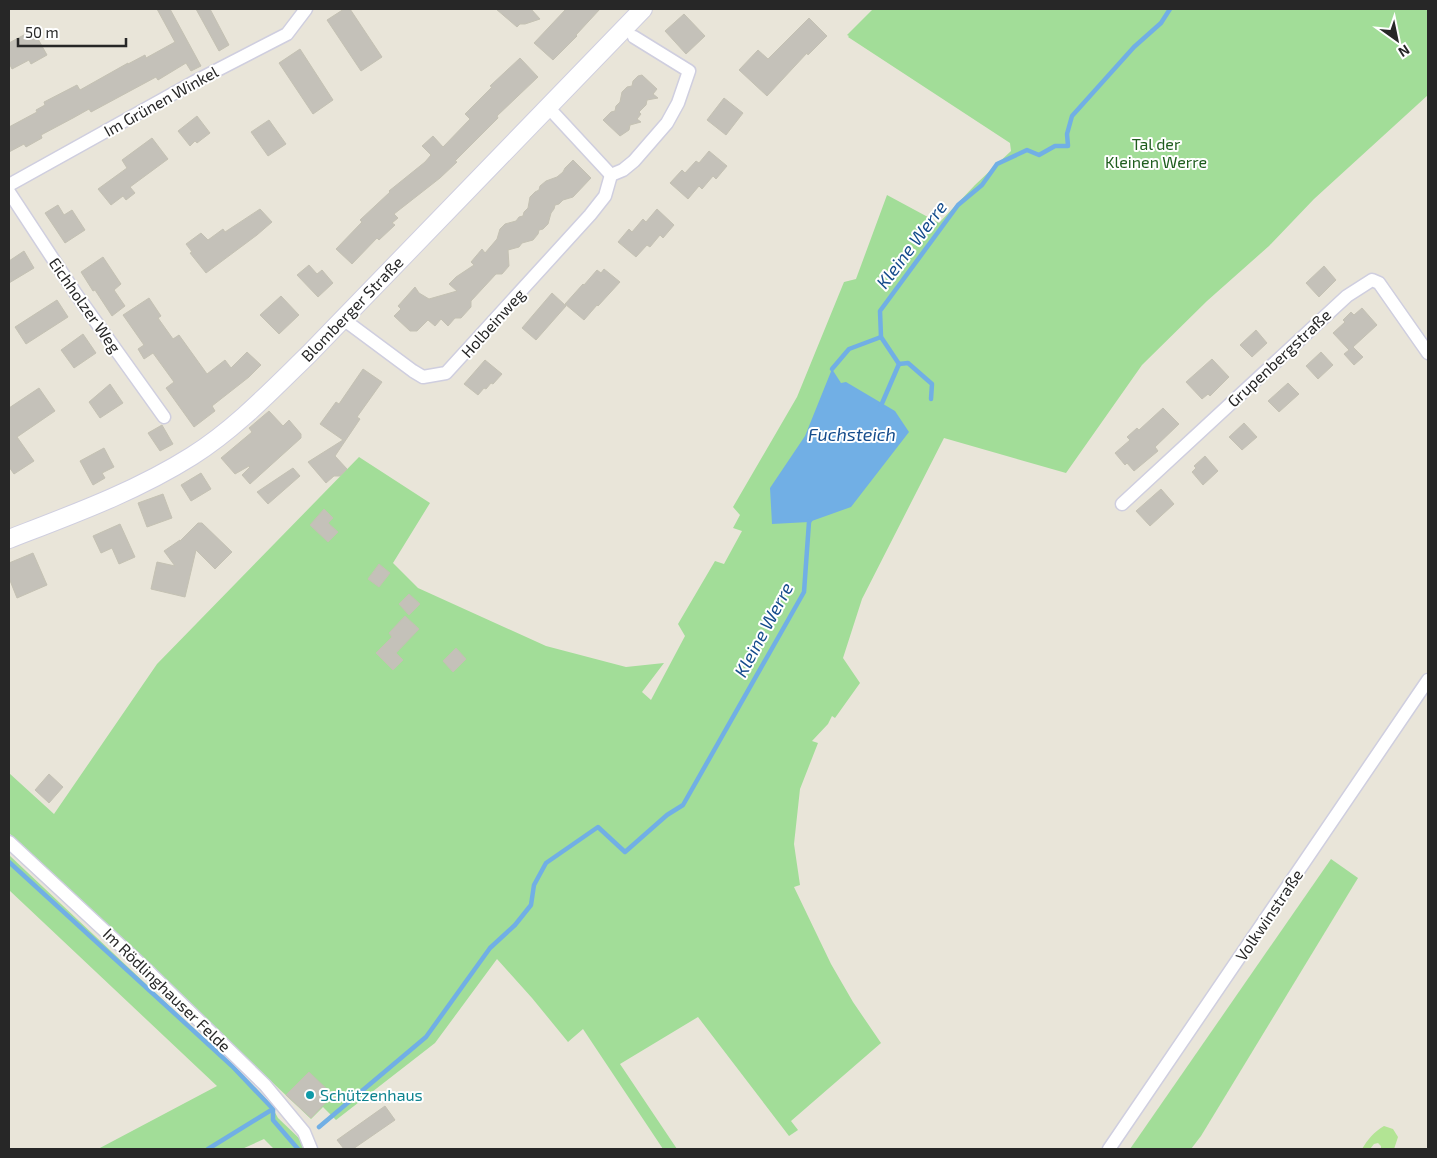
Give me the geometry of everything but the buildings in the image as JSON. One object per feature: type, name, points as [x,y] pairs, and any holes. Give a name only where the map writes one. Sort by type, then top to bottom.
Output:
[{"type":"street","name":"Im Grünen Winkel","points":[[9,186],[194,82],[287,34],[306,9]]},
{"type":"street","name":"Blomberger Straße","points":[[9,539],[83,511],[142,484],[191,456],[225,432],[272,391],[344,319],[643,9]]},
{"type":"street","points":[[548,107],[611,175],[623,170],[634,161],[667,123],[678,103],[689,71],[634,37]]},
{"type":"street","name":"Holbeinweg","points":[[344,319],[423,377],[446,373],[590,215],[605,196],[611,175]]},
{"type":"street","name":"Eichholzer Weg","points":[[9,192],[76,294],[164,418]]},
{"type":"street","name":"Grupenbergstraße","points":[[1122,504],[1347,296],[1372,280],[1379,283],[1428,353]]},
{"type":"street","name":"Volkwinstraße","points":[[1109,1149],[1428,680]]},
{"type":"street","name":"Im Rödlinghauser Felde","points":[[9,842],[150,973],[265,1085],[304,1132],[311,1149]]},
{"type":"green space","name":"Tal der Kleinen Werre","points":[[873,9],[1428,9],[1428,95],[1314,199],[1269,246],[1207,301],[1142,365],[1066,473],[944,438],[862,599],[843,658],[860,683],[835,718],[832,716],[828,724],[812,741],[818,743],[800,789],[794,844],[800,885],[794,887],[831,964],[853,1002],[881,1043],[791,1121],[798,1130],[789,1136],[698,1017],[620,1064],[677,1149],[663,1149],[583,1029],[568,1042],[497,959],[435,1043],[336,1120],[323,1107],[311,1119],[9,833],[9,773],[54,814],[157,664],[359,457],[430,503],[393,563],[418,588],[546,646],[626,667],[664,663],[642,692],[651,700],[685,636],[678,624],[715,561],[724,564],[742,531],[733,528],[740,515],[733,507],[797,397],[844,282],[856,279],[887,195],[939,223],[1011,151],[1010,143],[848,37],[847,35]]},
{"type":"green space","points":[[9,855],[232,1065],[273,1109],[278,1118],[302,1141],[305,1149],[274,1149],[264,1139],[242,1149],[98,1149],[217,1086],[9,890]]},
{"type":"green space","points":[[1331,859],[1358,878],[1201,1136],[1191,1149],[1130,1149]]},
{"type":"green space","points":[[1384,1126],[1393,1129],[1398,1137],[1394,1149],[1381,1149],[1378,1143],[1374,1144],[1370,1149],[1362,1149],[1372,1136]]},
{"type":"water","name":"Fuchsteich","points":[[832,369],[841,383],[846,382],[895,411],[909,432],[851,507],[809,522],[772,524],[770,488],[805,436]]},
{"type":"waterway","name":"Kleine Werre","points":[[880,408],[899,364],[881,337],[880,311],[958,205],[982,185],[997,164],[1027,150],[1039,155],[1055,146],[1068,146],[1067,134],[1072,116],[1134,47],[1161,23],[1170,9]]},
{"type":"waterway","points":[[832,369],[849,349],[881,337]]},
{"type":"waterway","points":[[899,364],[908,363],[932,384],[931,399]]},
{"type":"waterway","name":"Kleine Werre","points":[[319,1127],[426,1037],[490,948],[515,925],[531,905],[534,885],[546,863],[598,827],[625,852],[667,815],[683,805],[804,592],[809,522],[812,517]]},
{"type":"waterway","points":[[9,862],[232,1066],[273,1109],[273,1120],[298,1149]]},
{"type":"waterway","points":[[208,1149],[273,1109]]},
{"type":"place","name":"Schützenhaus","points":[[310,1095]]}]
